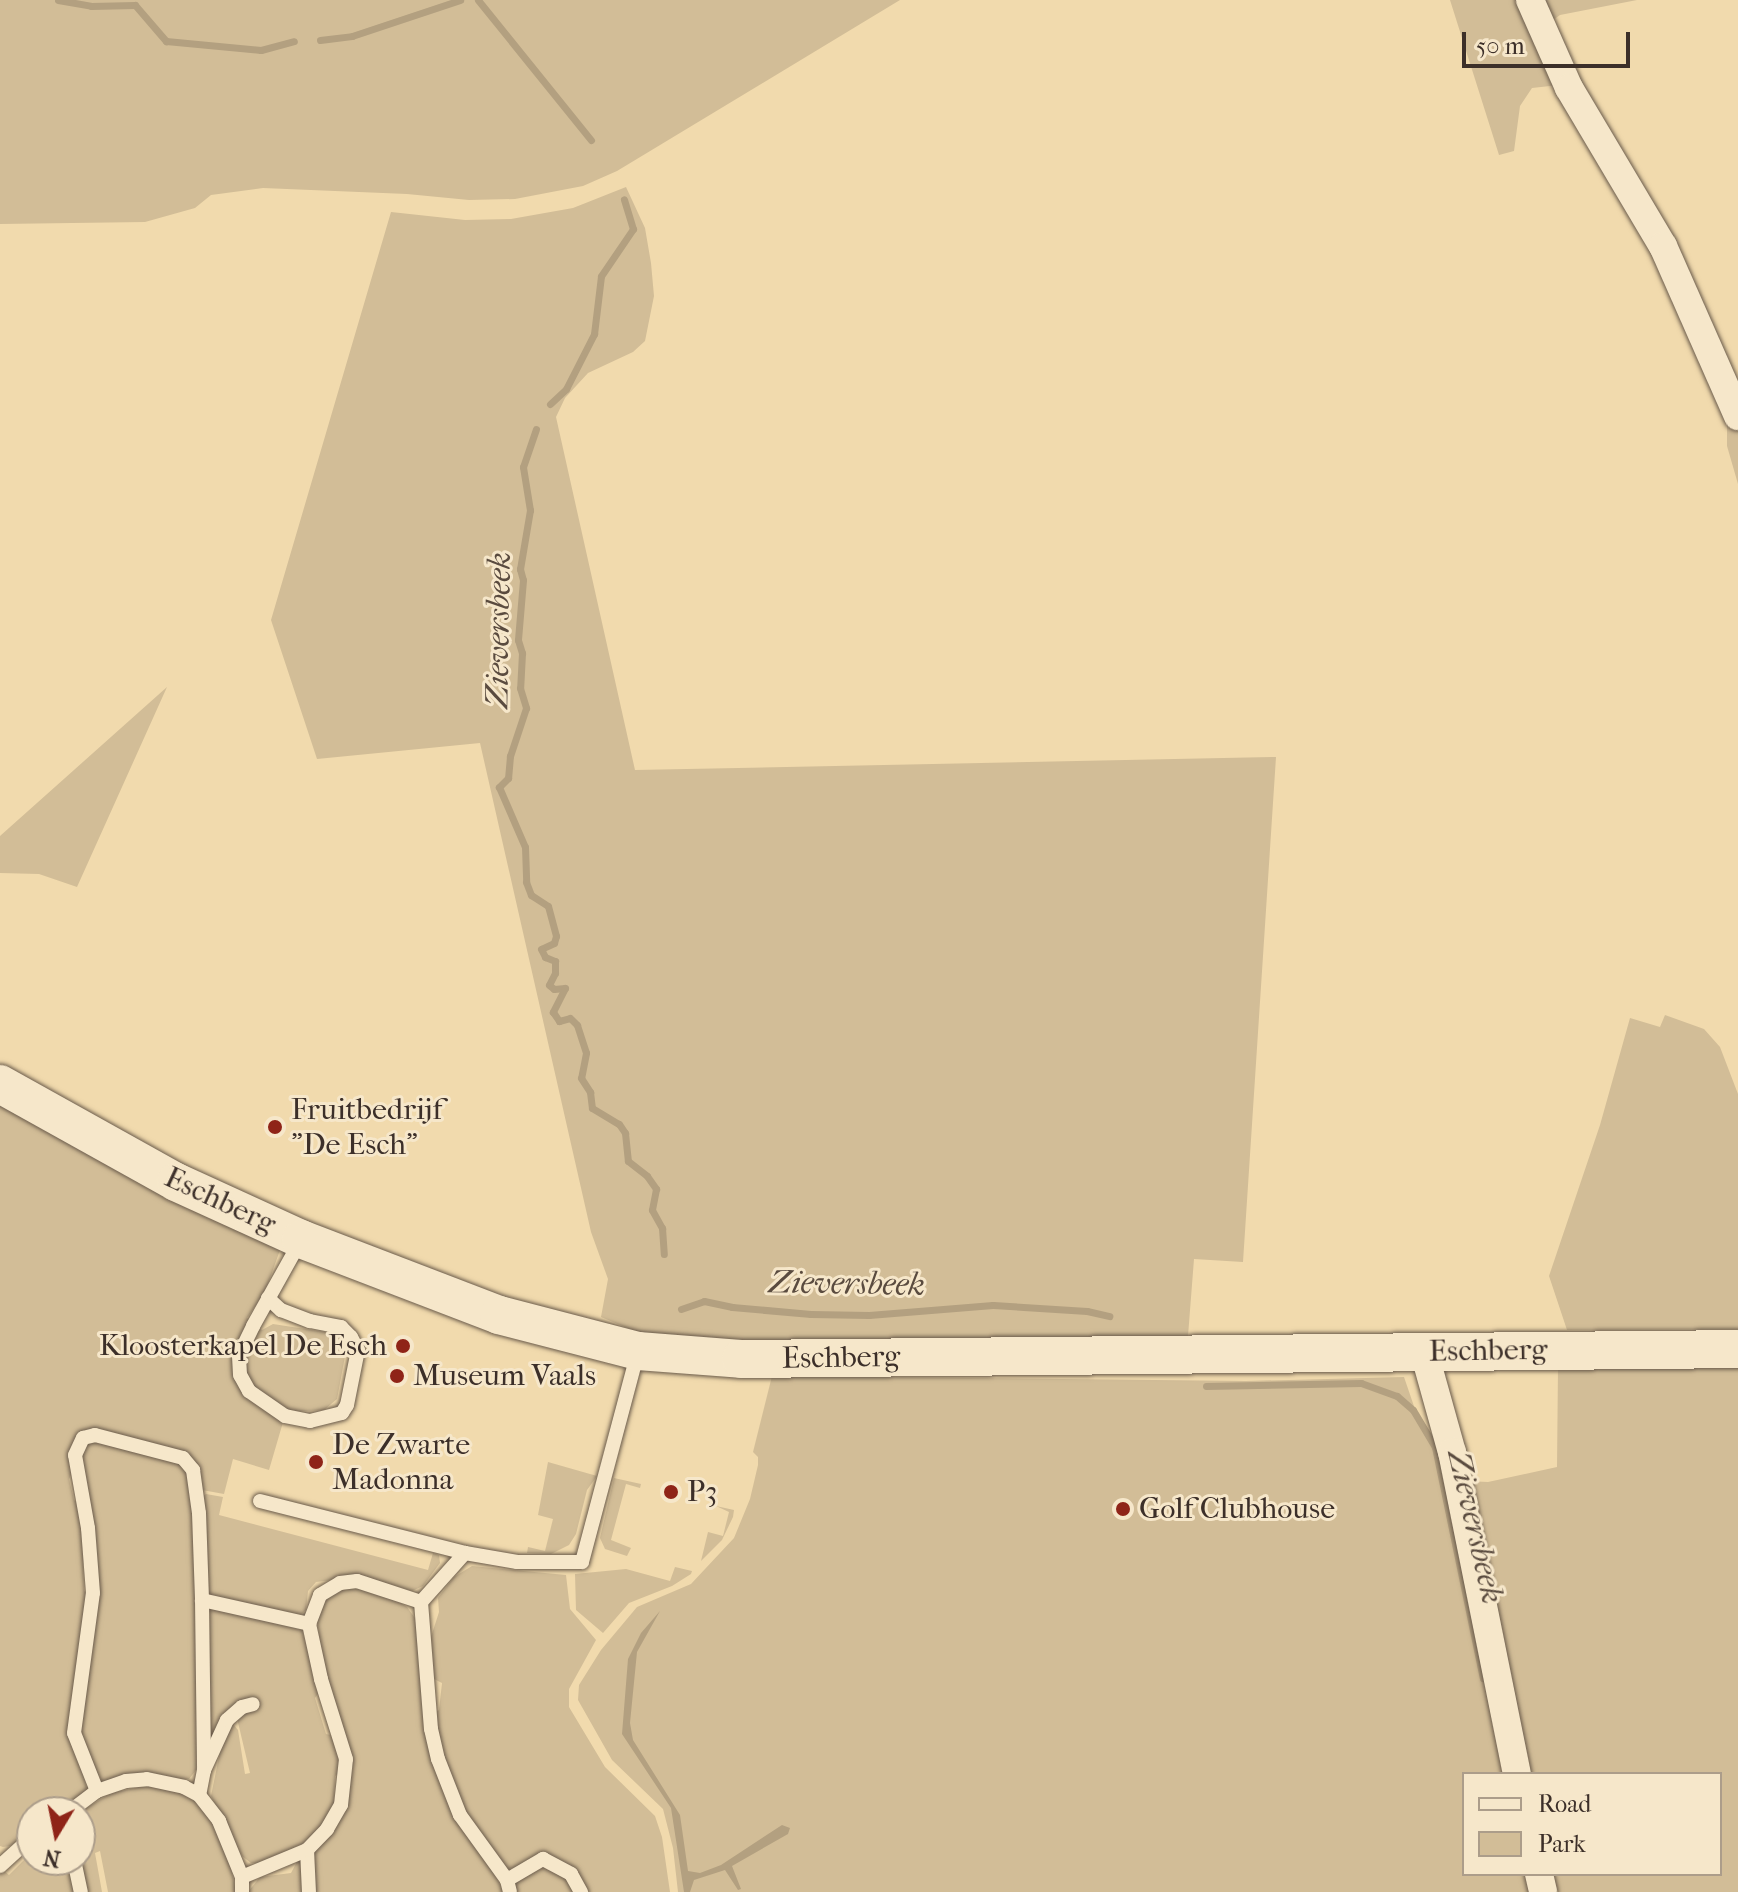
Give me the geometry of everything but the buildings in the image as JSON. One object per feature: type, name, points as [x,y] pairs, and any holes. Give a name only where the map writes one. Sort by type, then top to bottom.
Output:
[{"type":"street","points":[[1530,0],[1569,88],[1663,246],[1738,416]]},
{"type":"street","name":"Eschberg","points":[[0,1084],[176,1182],[301,1239],[499,1315],[638,1351],[741,1359],[1738,1349]]},
{"type":"street","points":[[1424,1352],[1449,1437],[1517,1772]]},
{"type":"lane","points":[[268,1298],[281,1310],[310,1321],[341,1327],[351,1337],[358,1350],[347,1405],[342,1413],[310,1421],[285,1416],[249,1391],[240,1375],[239,1355],[268,1298],[301,1239]]},
{"type":"lane","points":[[260,1501],[465,1553],[517,1562],[582,1562],[638,1351]]},
{"type":"lane","points":[[97,1791],[74,1733],[93,1593],[88,1528],[75,1460],[76,1450],[83,1438],[95,1435],[183,1458],[190,1465],[198,1504],[202,1600],[204,1770],[199,1795]]},
{"type":"lane","points":[[465,1553],[421,1602],[431,1729],[438,1759],[460,1815],[508,1886],[543,1859],[571,1874],[581,1892]]},
{"type":"lane","points":[[90,1796],[126,1781],[147,1779],[199,1795],[219,1821],[242,1885],[307,1850],[333,1820],[345,1789],[347,1771],[309,1624],[320,1595],[349,1581],[375,1584],[421,1602]]},
{"type":"lane","points":[[202,1600],[309,1624]]},
{"type":"lane","points":[[204,1770],[227,1720],[242,1707],[253,1704]]},
{"type":"lane","points":[[307,1850],[309,1892]]},
{"type":"green space","points":[[0,0],[900,0],[617,171],[583,186],[515,199],[469,200],[263,188],[211,195],[195,208],[145,222],[0,224]]},
{"type":"green space","points":[[1450,0],[1523,0],[1559,85],[1532,88],[1520,106],[1514,151],[1499,155]]},
{"type":"green space","points":[[1540,0],[1637,0],[1560,15],[1549,23]]},
{"type":"green space","points":[[626,187],[645,228],[651,263],[654,296],[645,341],[633,352],[588,373],[565,398],[556,417],[635,770],[1276,757],[1243,1262],[1194,1259],[1188,1336],[1126,1341],[656,1340],[601,1317],[608,1279],[591,1232],[480,743],[317,759],[271,620],[391,212],[465,220],[511,219],[573,208]]},
{"type":"green space","points":[[1738,421],[1738,484],[1727,446],[1727,424]]},
{"type":"green space","points":[[167,687],[77,887],[39,874],[0,873],[0,836]]},
{"type":"green space","points":[[1665,1015],[1704,1029],[1720,1047],[1738,1094],[1738,1329],[1567,1330],[1549,1276],[1600,1125],[1630,1018],[1660,1027]]},
{"type":"green space","points":[[0,1098],[280,1250],[265,1292],[247,1318],[262,1330],[273,1324],[325,1332],[346,1351],[337,1399],[324,1410],[286,1412],[269,1470],[233,1459],[224,1494],[202,1490],[198,1471],[92,1432],[69,1479],[74,1500],[79,1504],[88,1559],[83,1565],[84,1591],[89,1595],[71,1713],[87,1790],[79,1796],[16,1796],[16,1842],[10,1846],[0,1846]]},
{"type":"green space","points":[[1738,1363],[1738,1892],[678,1892],[673,1848],[663,1809],[612,1760],[578,1700],[579,1685],[601,1650],[637,1607],[691,1584],[734,1538],[750,1499],[758,1465],[758,1457],[753,1452],[772,1376],[1246,1381],[1404,1377],[1418,1418],[1465,1481],[1488,1482],[1557,1467],[1558,1367]]},
{"type":"green space","points":[[93,1440],[186,1466],[193,1494],[198,1742],[196,1770],[189,1779],[102,1781],[81,1746],[79,1716],[94,1638],[98,1590],[80,1467],[82,1447]]},
{"type":"green space","points":[[548,1462],[597,1476],[587,1490],[576,1534],[569,1545],[551,1554],[527,1553],[528,1547],[545,1551],[553,1519],[538,1515]]},
{"type":"green space","points":[[614,1478],[641,1484],[640,1488],[626,1484],[611,1540],[631,1548],[627,1556],[605,1549],[600,1538]]},
{"type":"green space","points":[[206,1494],[223,1497],[219,1515],[428,1570],[433,1553],[439,1555],[440,1563],[423,1586],[412,1591],[363,1576],[316,1582],[308,1591],[306,1610],[299,1616],[208,1595],[202,1497]]},
{"type":"green space","points":[[716,1506],[734,1510],[733,1517],[722,1540],[701,1561],[708,1532],[723,1536],[729,1512]]},
{"type":"green space","points":[[472,1566],[566,1575],[570,1609],[596,1640],[569,1689],[569,1707],[605,1767],[655,1816],[662,1837],[670,1892],[585,1892],[559,1861],[506,1869],[468,1817],[446,1767],[438,1731],[435,1712],[439,1710],[442,1683],[434,1679],[431,1637],[439,1612],[438,1598],[454,1577]]},
{"type":"green space","points":[[675,1567],[692,1571],[691,1574],[672,1586],[629,1603],[603,1633],[576,1610],[575,1574],[626,1569],[670,1581]]},
{"type":"green space","points":[[349,1587],[381,1591],[407,1607],[417,1621],[423,1708],[486,1858],[504,1892],[313,1892],[315,1850],[344,1811],[353,1768],[321,1657],[317,1615],[331,1593]]},
{"type":"green space","points":[[214,1608],[302,1630],[320,1691],[315,1698],[326,1734],[335,1736],[342,1771],[335,1776],[334,1805],[325,1823],[304,1843],[264,1863],[251,1863],[242,1856],[211,1796],[221,1747],[233,1724],[238,1730],[245,1774],[250,1773],[236,1714],[210,1752],[206,1613]]},
{"type":"green space","points":[[150,1785],[181,1793],[194,1801],[213,1823],[230,1863],[236,1892],[108,1892],[100,1851],[96,1853],[96,1802],[111,1793]]},
{"type":"green space","points":[[96,1859],[102,1892],[87,1892],[84,1876],[96,1876]]},
{"type":"green space","points":[[298,1860],[303,1861],[305,1892],[248,1892],[260,1877],[291,1873]]},
{"type":"green space","points":[[539,1864],[563,1873],[577,1892],[515,1892],[513,1883]]},
{"type":"green space","points":[[16,1868],[16,1876],[73,1876],[77,1892],[0,1892],[0,1873],[3,1870],[9,1875]]},
{"type":"shaded area","points":[[660,1611],[637,1652],[630,1723],[633,1740],[680,1815],[688,1871],[700,1873],[721,1865],[782,1825],[790,1828],[788,1834],[732,1866],[741,1889],[738,1890],[725,1870],[694,1880],[690,1892],[684,1892],[671,1808],[622,1734],[628,1659],[641,1633]]},
{"type":"waterway","points":[[58,0],[91,6],[135,5],[166,41],[261,50],[294,41]]},
{"type":"waterway","points":[[320,40],[352,36],[460,0]]},
{"type":"waterway","name":"Zieversbeek","points":[[478,0],[591,140]]},
{"type":"waterway","name":"Zieversbeek","points":[[550,404],[566,389],[594,334],[601,276],[633,229],[624,199]]},
{"type":"waterway","name":"Zieversbeek","points":[[536,429],[523,467],[530,510],[520,569],[523,580],[518,640],[522,653],[520,688],[526,708],[510,756],[508,778],[499,787],[525,847],[526,882],[531,895],[548,906],[556,936],[554,943],[541,949],[545,957],[555,961],[555,973],[549,985],[554,989],[565,988],[553,1012],[559,1021],[570,1018],[577,1025],[586,1053],[581,1078],[590,1092],[592,1108],[619,1124],[625,1133],[628,1161],[647,1176],[656,1189],[652,1210],[662,1228],[664,1254]]},
{"type":"waterway","name":"Zieversbeek","points":[[681,1309],[704,1301],[732,1307],[811,1314],[869,1315],[993,1305],[1087,1311],[1109,1316]]},
{"type":"waterway","name":"Zieversbeek","points":[[1206,1386],[1361,1383],[1397,1396],[1413,1410],[1435,1447],[1483,1678]]},
{"type":"place","name":"Fruitbedrijf \"De Esch\"","points":[[275,1127]]},
{"type":"place","name":"Kloosterkapel De Esch","points":[[403,1346]]},
{"type":"place","name":"Museum Vaals","points":[[397,1376]]},
{"type":"place","name":"De Zwarte Madonna","points":[[316,1462]]},
{"type":"place","name":"P3","points":[[671,1492]]},
{"type":"place","name":"Golf Clubhouse","points":[[1123,1509]]}]
